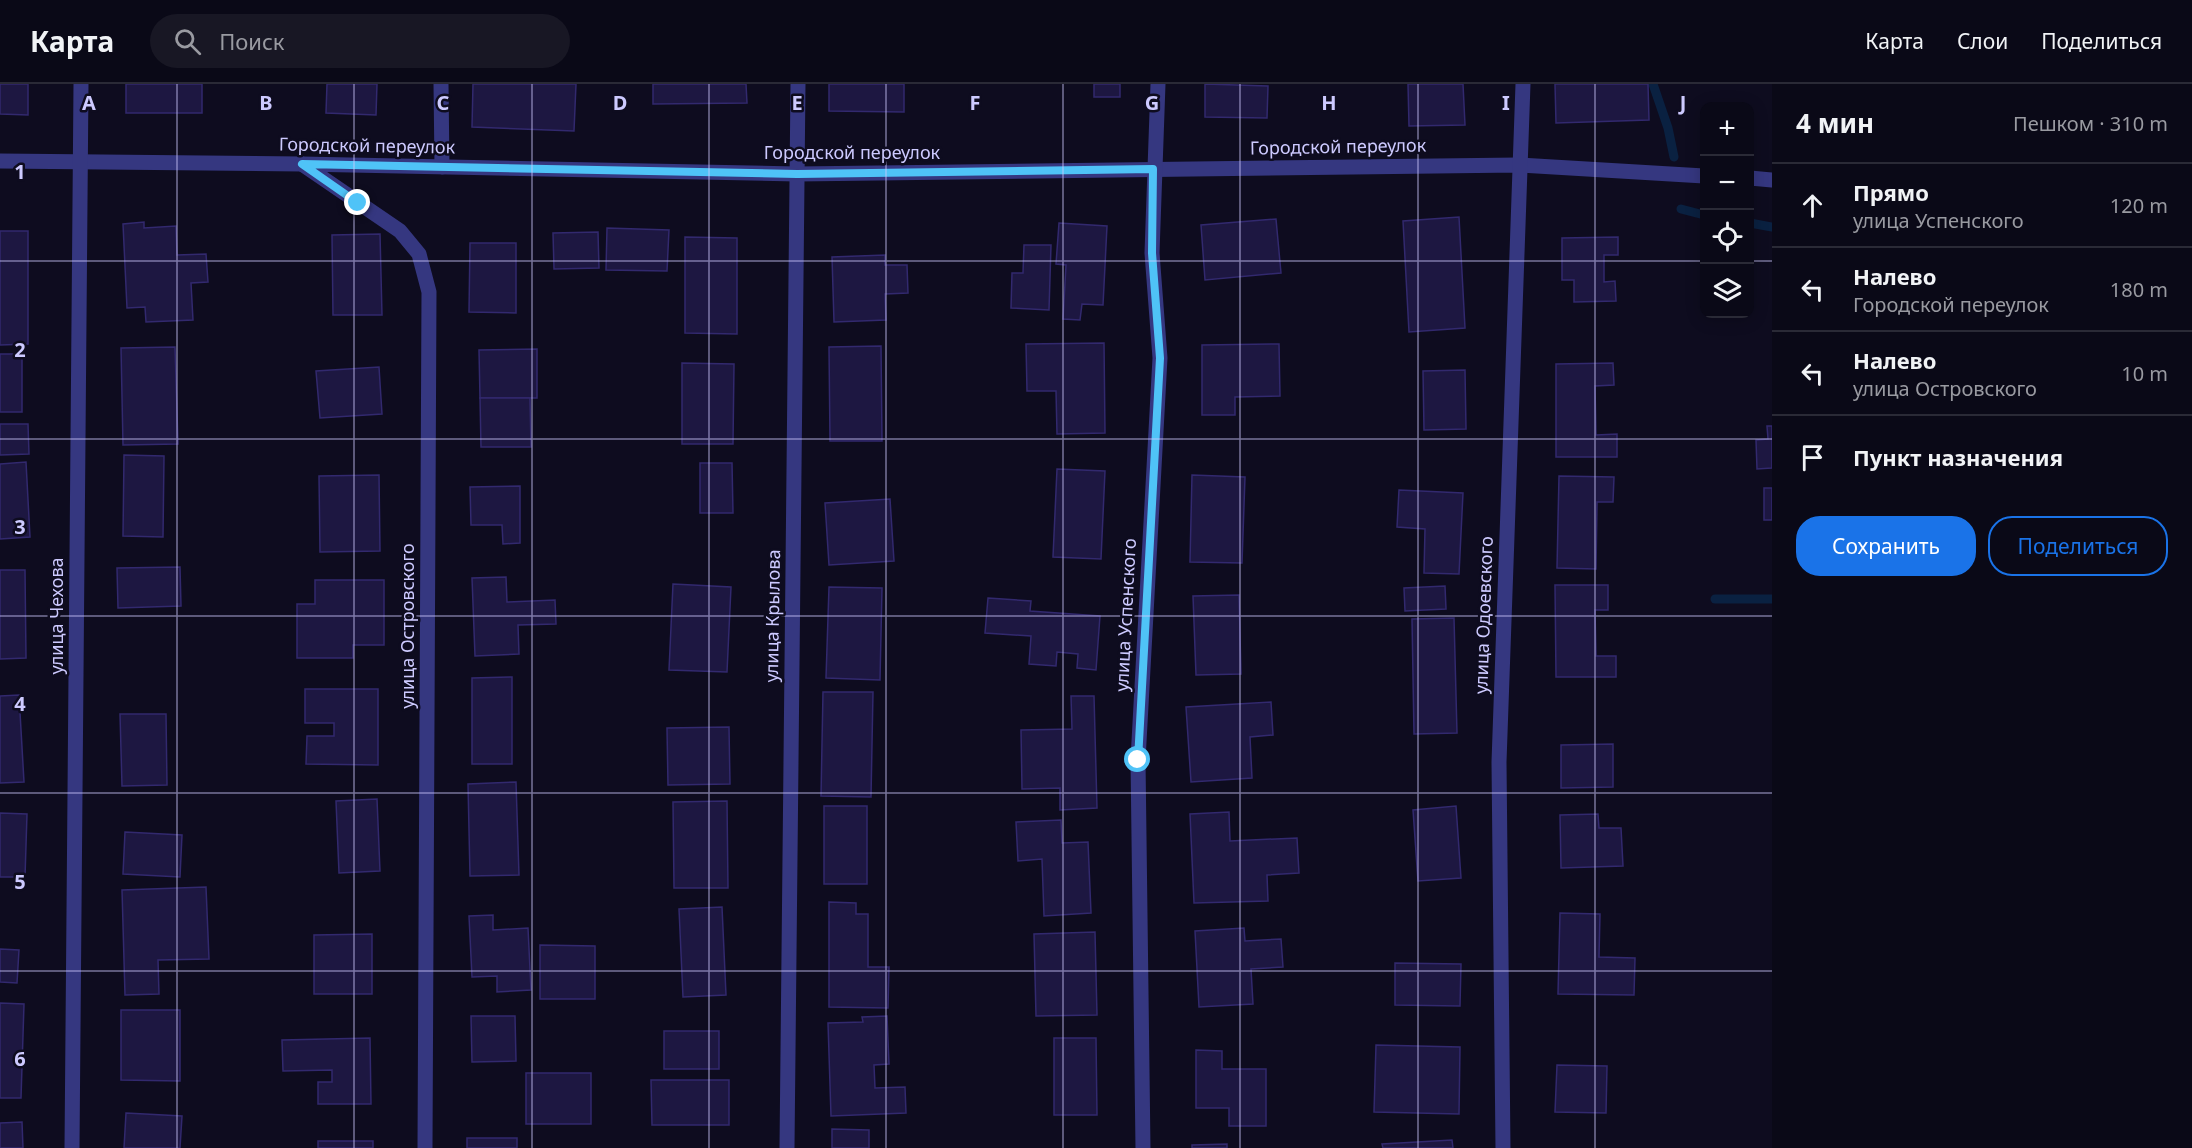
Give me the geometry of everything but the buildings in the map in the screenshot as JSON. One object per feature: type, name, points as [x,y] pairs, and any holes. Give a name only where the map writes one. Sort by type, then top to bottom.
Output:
[{"type":"street","name":"улица Чехова","points":[[72,1148],[81,84]]},
{"type":"street","points":[[441,84],[442,167]]},
{"type":"street","name":"улица Крылова","points":[[787,1148],[798,84]]},
{"type":"street","name":"улица Успенского","points":[[1143,1148],[1138,760],[1160,358],[1152,253],[1153,169],[1158,84]]},
{"type":"street","name":"улица Одоевского","points":[[1503,1148],[1499,762],[1518,165],[1523,84]]},
{"type":"street","name":"Городской переулок","points":[[0,161],[302,164],[797,174],[1518,165],[1700,176]]},
{"type":"street","name":"улица Островского","points":[[302,164],[400,231],[419,254],[429,292],[425,1148]]},
{"type":"street","points":[[1754,178],[1772,180]]},
{"type":"waterway","points":[[1653,84],[1668,128],[1674,157]]},
{"type":"waterway","points":[[1681,209],[1700,214]]},
{"type":"waterway","points":[[1754,224],[1772,227]]},
{"type":"waterway","points":[[1715,599],[1772,599]]},
{"type":"route","points":[[358,203],[302,164],[797,174],[1153,169],[1152,253],[1160,358],[1138,760]]}]
